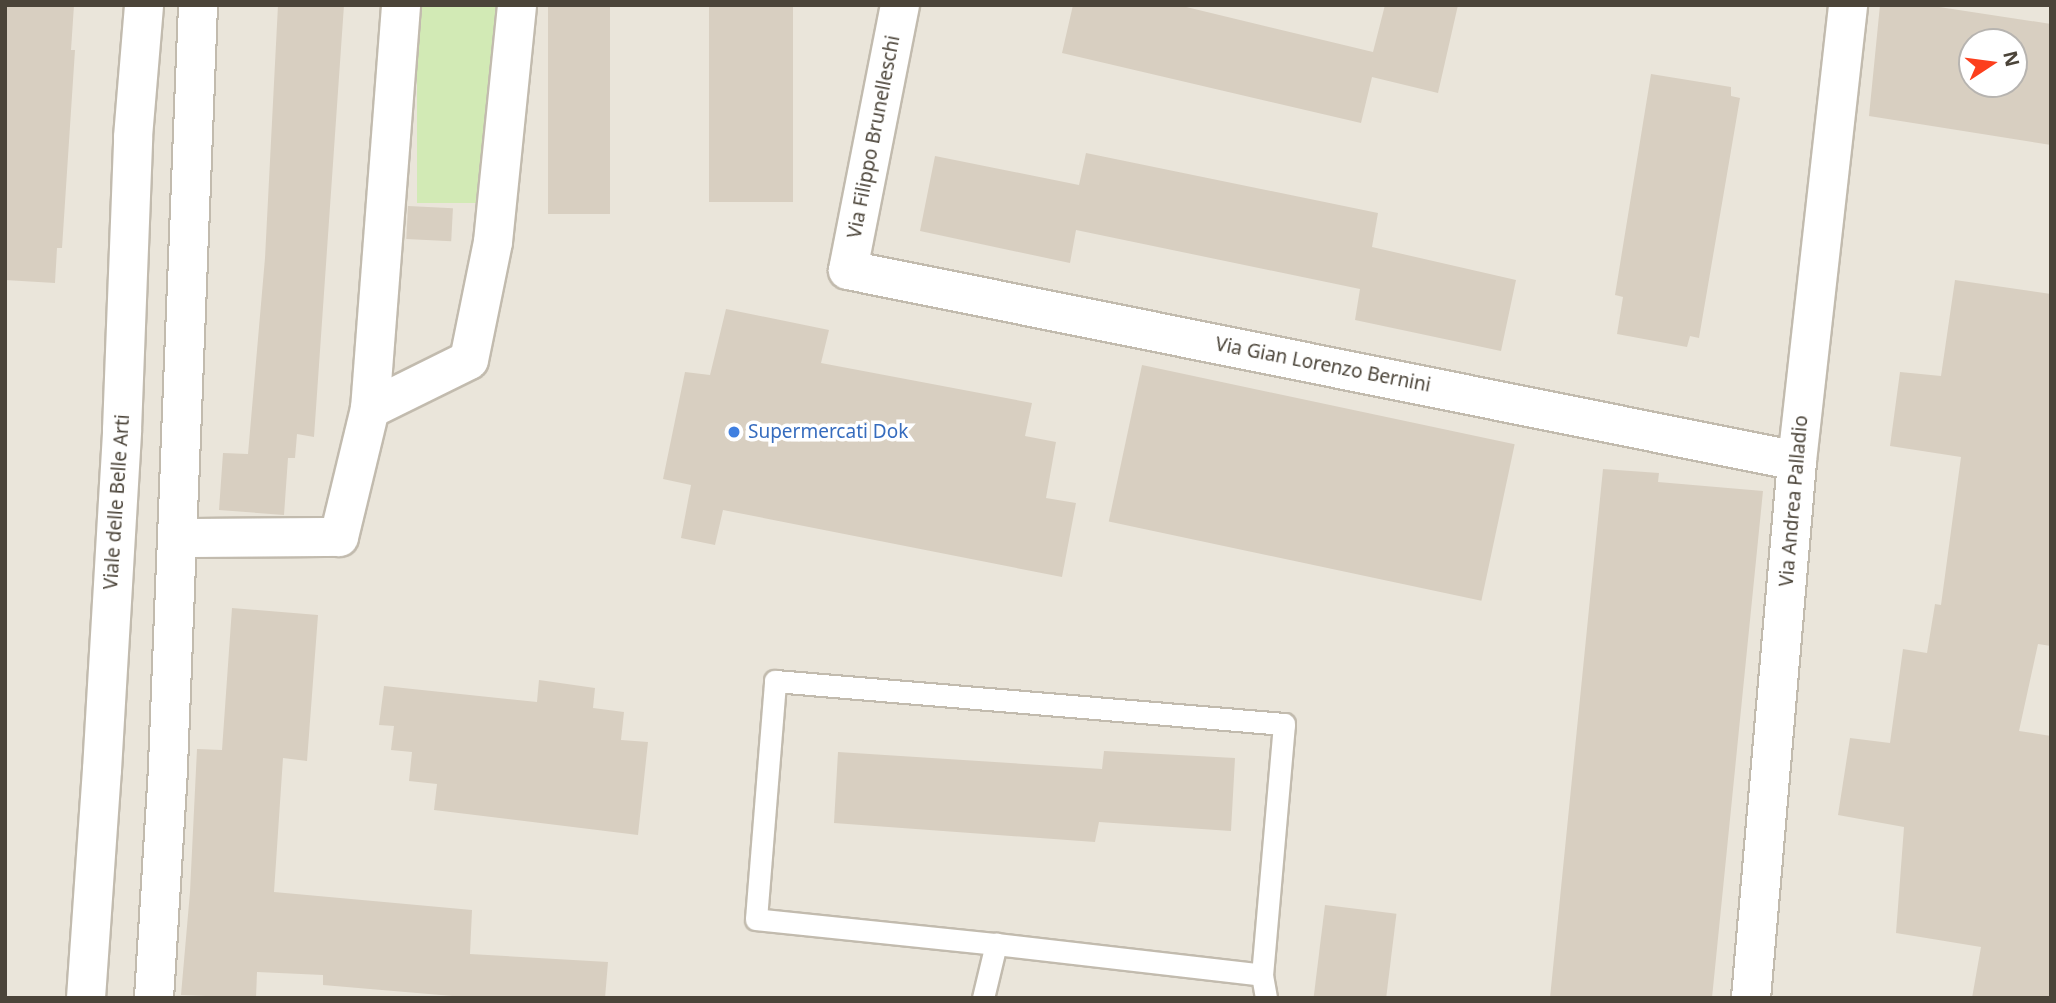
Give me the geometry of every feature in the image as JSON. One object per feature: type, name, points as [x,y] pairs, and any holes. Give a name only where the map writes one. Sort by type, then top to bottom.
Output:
[{"type":"street","name":"Viale delle Belle Arti","points":[[86,998],[122,430],[133,137],[144,5]]},
{"type":"street","points":[[155,998],[178,538],[198,5]]},
{"type":"street","points":[[178,538],[340,537],[370,409],[401,5]]},
{"type":"street","points":[[370,409],[469,360],[493,242],[517,5]]},
{"type":"street","name":"Via Filippo Brunelleschi","points":[[848,270],[900,5]]},
{"type":"street","name":"Via Andrea Palladio","points":[[1751,998],[1797,461],[1848,5]]},
{"type":"street","name":"Via Gian Lorenzo Bernini","points":[[848,270],[1797,461]]},
{"type":"lane","points":[[1262,975],[756,919],[775,681],[1284,724],[1262,975],[1266,998]]},
{"type":"lane","points":[[983,998],[996,944]]},
{"type":"shaded area","points":[[5,5],[2051,5],[2051,998],[5,998]]},
{"type":"green space","points":[[417,5],[502,5],[502,203],[417,203]]},
{"type":"building","points":[[5,5],[74,5],[71,50],[75,50],[62,248],[57,248],[55,283],[5,280]]},
{"type":"building","points":[[278,5],[344,5],[314,437],[297,434],[295,458],[288,458],[284,515],[219,510],[223,453],[248,454],[265,258]]},
{"type":"building","points":[[548,5],[610,5],[610,214],[548,214]]},
{"type":"building","points":[[709,5],[793,5],[793,202],[709,202]]},
{"type":"building","points":[[1073,5],[1178,5],[1373,52],[1385,5],[1458,5],[1438,93],[1372,77],[1361,123],[1062,53]]},
{"type":"building","points":[[1880,5],[1926,5],[2051,24],[2051,145],[1869,116]]},
{"type":"building","points":[[1651,74],[1731,87],[1731,96],[1740,98],[1699,338],[1690,336],[1687,347],[1617,334],[1623,297],[1615,295]]},
{"type":"building","points":[[1086,153],[1378,213],[1372,247],[1516,280],[1501,351],[1355,320],[1360,289],[1076,230],[1070,263],[920,231],[935,156],[1079,185]]},
{"type":"building","points":[[408,206],[453,208],[451,241],[406,239]]},
{"type":"building","points":[[1955,280],[2051,294],[2051,646],[2038,644],[2019,731],[2051,736],[2051,998],[1972,998],[1981,947],[1896,933],[1904,827],[1838,815],[1850,738],[1890,743],[1903,649],[1927,653],[1935,604],[1941,605],[1961,457],[1890,446],[1900,372],[1941,376]]},
{"type":"building","points":[[726,309],[829,330],[821,363],[1032,403],[1025,436],[1056,442],[1046,498],[1076,503],[1062,577],[723,510],[715,545],[681,538],[691,485],[663,479],[685,372],[710,375]]},
{"type":"building","points":[[1142,365],[1515,444],[1481,601],[1109,522]]},
{"type":"building","points":[[1603,469],[1659,473],[1658,482],[1763,491],[1712,998],[1550,998]]},
{"type":"building","points":[[232,608],[318,615],[307,761],[283,758],[274,892],[472,910],[470,954],[608,962],[605,998],[476,998],[323,985],[323,975],[257,972],[256,998],[181,995],[190,892],[197,749],[222,750]]},
{"type":"building","points":[[539,680],[595,688],[593,708],[624,712],[621,740],[648,742],[638,835],[434,810],[437,784],[409,781],[412,752],[391,750],[394,726],[379,725],[384,686],[537,702]]},
{"type":"building","points":[[1104,751],[1235,758],[1231,831],[1099,822],[1095,842],[834,823],[838,752],[1102,769]]},
{"type":"building","points":[[1325,905],[1396,914],[1386,998],[1314,998]]},
{"type":"place","name":"Supermercati Dok","points":[[734,432]]}]
